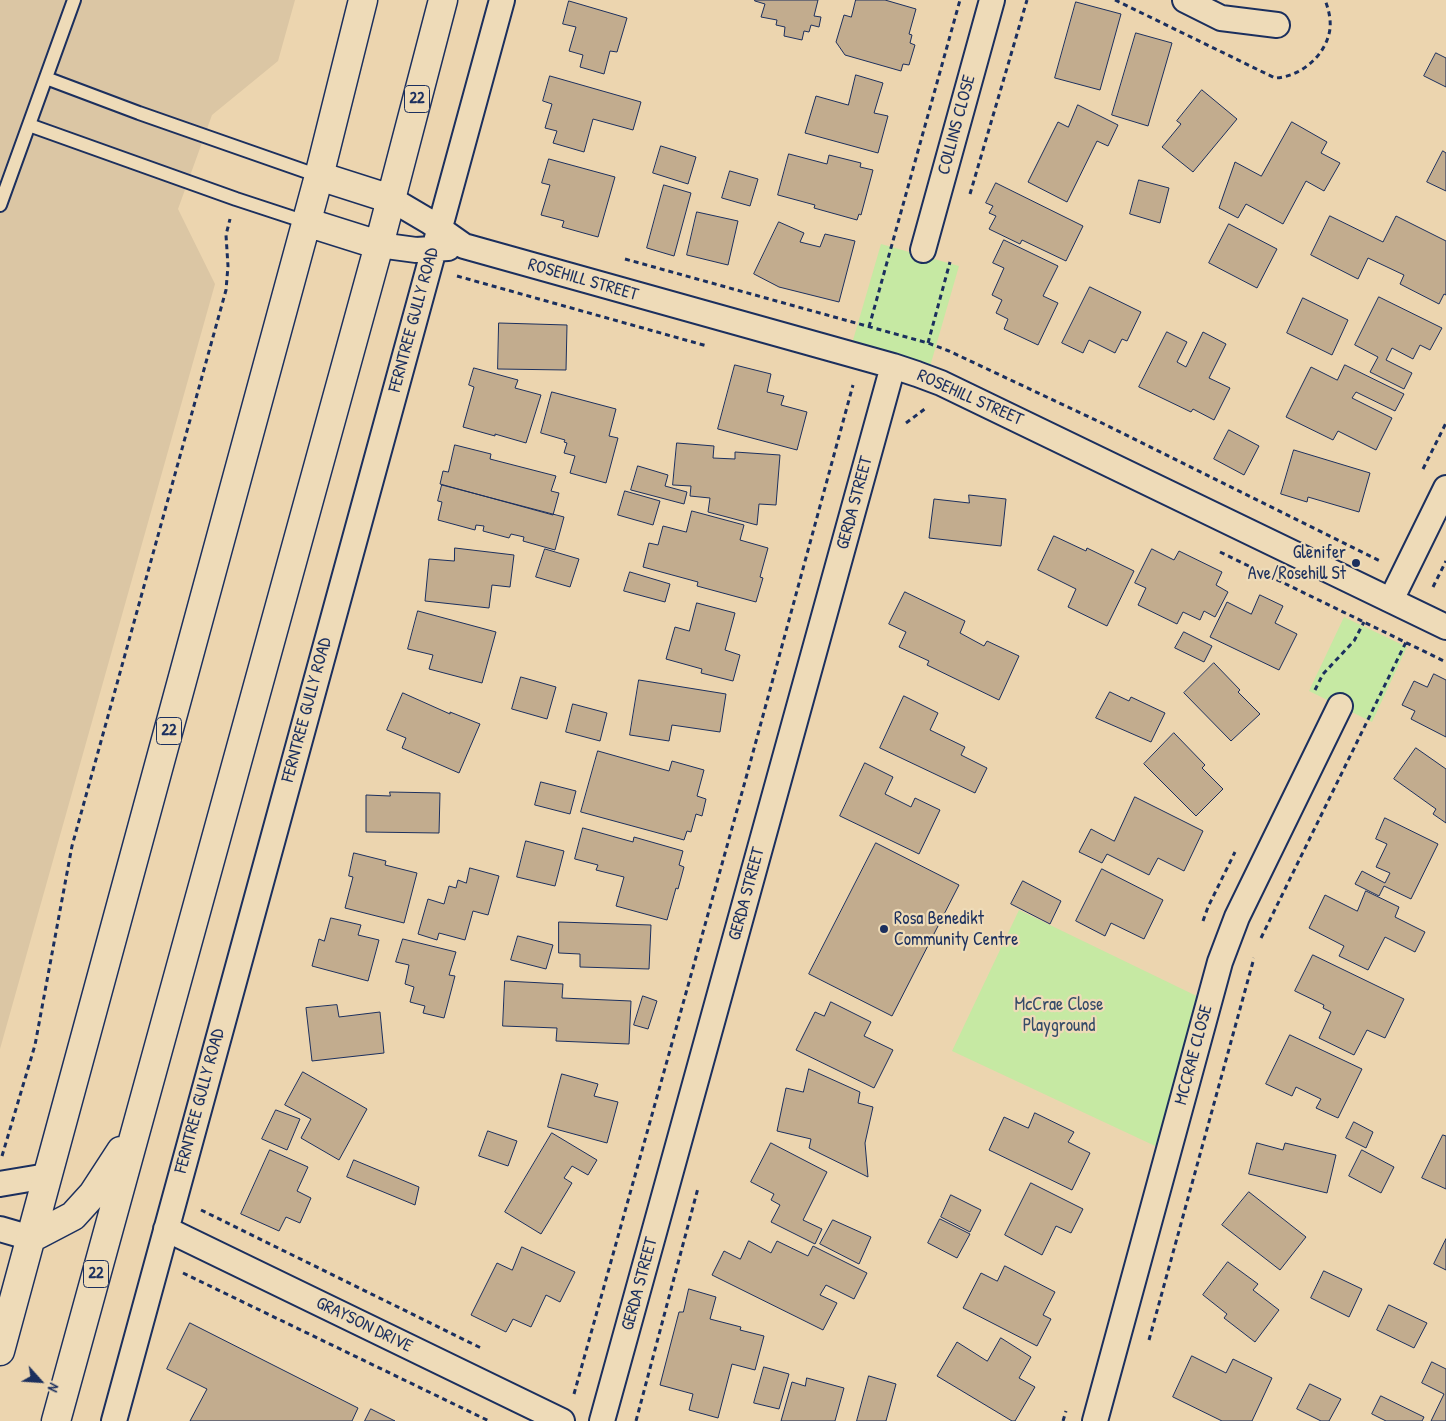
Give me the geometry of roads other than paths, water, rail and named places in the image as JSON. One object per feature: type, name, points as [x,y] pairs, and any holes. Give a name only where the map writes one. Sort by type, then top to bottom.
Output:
[{"type":"main road","name":"22","points":[[0,1351],[319,176],[363,0]]},
{"type":"main road","name":"22","points":[[56,1421],[379,245],[443,0]]},
{"type":"main road","points":[[319,176],[391,199]]},
{"type":"main road","points":[[306,222],[379,245]]},
{"type":"main road","points":[[31,1238],[73,1216],[93,1194],[136,1126]]},
{"type":"street","name":"FERNTREE GULLY ROAD","points":[[114,1421],[502,0]]},
{"type":"street","name":"COLLINS CLOSE","points":[[923,250],[992,0]]},
{"type":"street","points":[[1185,0],[1221,18],[1277,24]]},
{"type":"street","name":"ROSEHILL STREET","points":[[391,199],[437,239],[893,366],[941,383],[1446,627]]},
{"type":"street","points":[[379,245],[416,250],[437,239]]},
{"type":"street","name":"GERDA STREET","points":[[602,1421],[893,366]]},
{"type":"street","points":[[1391,600],[1446,488]]},
{"type":"street","name":"MCCRAE CLOSE","points":[[1094,1421],[1220,962],[1237,916],[1340,706]]},
{"type":"street","points":[[0,1184],[47,1176]]},
{"type":"street","points":[[0,1229],[31,1238]]},
{"type":"street","name":"GRAYSON DRIVE","points":[[166,1229],[562,1421]]},
{"type":"lane","points":[[0,206],[74,0]]},
{"type":"lane","points":[[46,78],[139,113],[319,176]]},
{"type":"lane","points":[[29,125],[306,222]]},
{"type":"place","name":"Glenifer Ave/Rosehill St","points":[[1356,563]]},
{"type":"place","name":"Rosa Benedikt Community Centre","points":[[884,929]]},
{"type":"park label","name":"McCrae Close Playground","points":[[1059,1015]]}]
